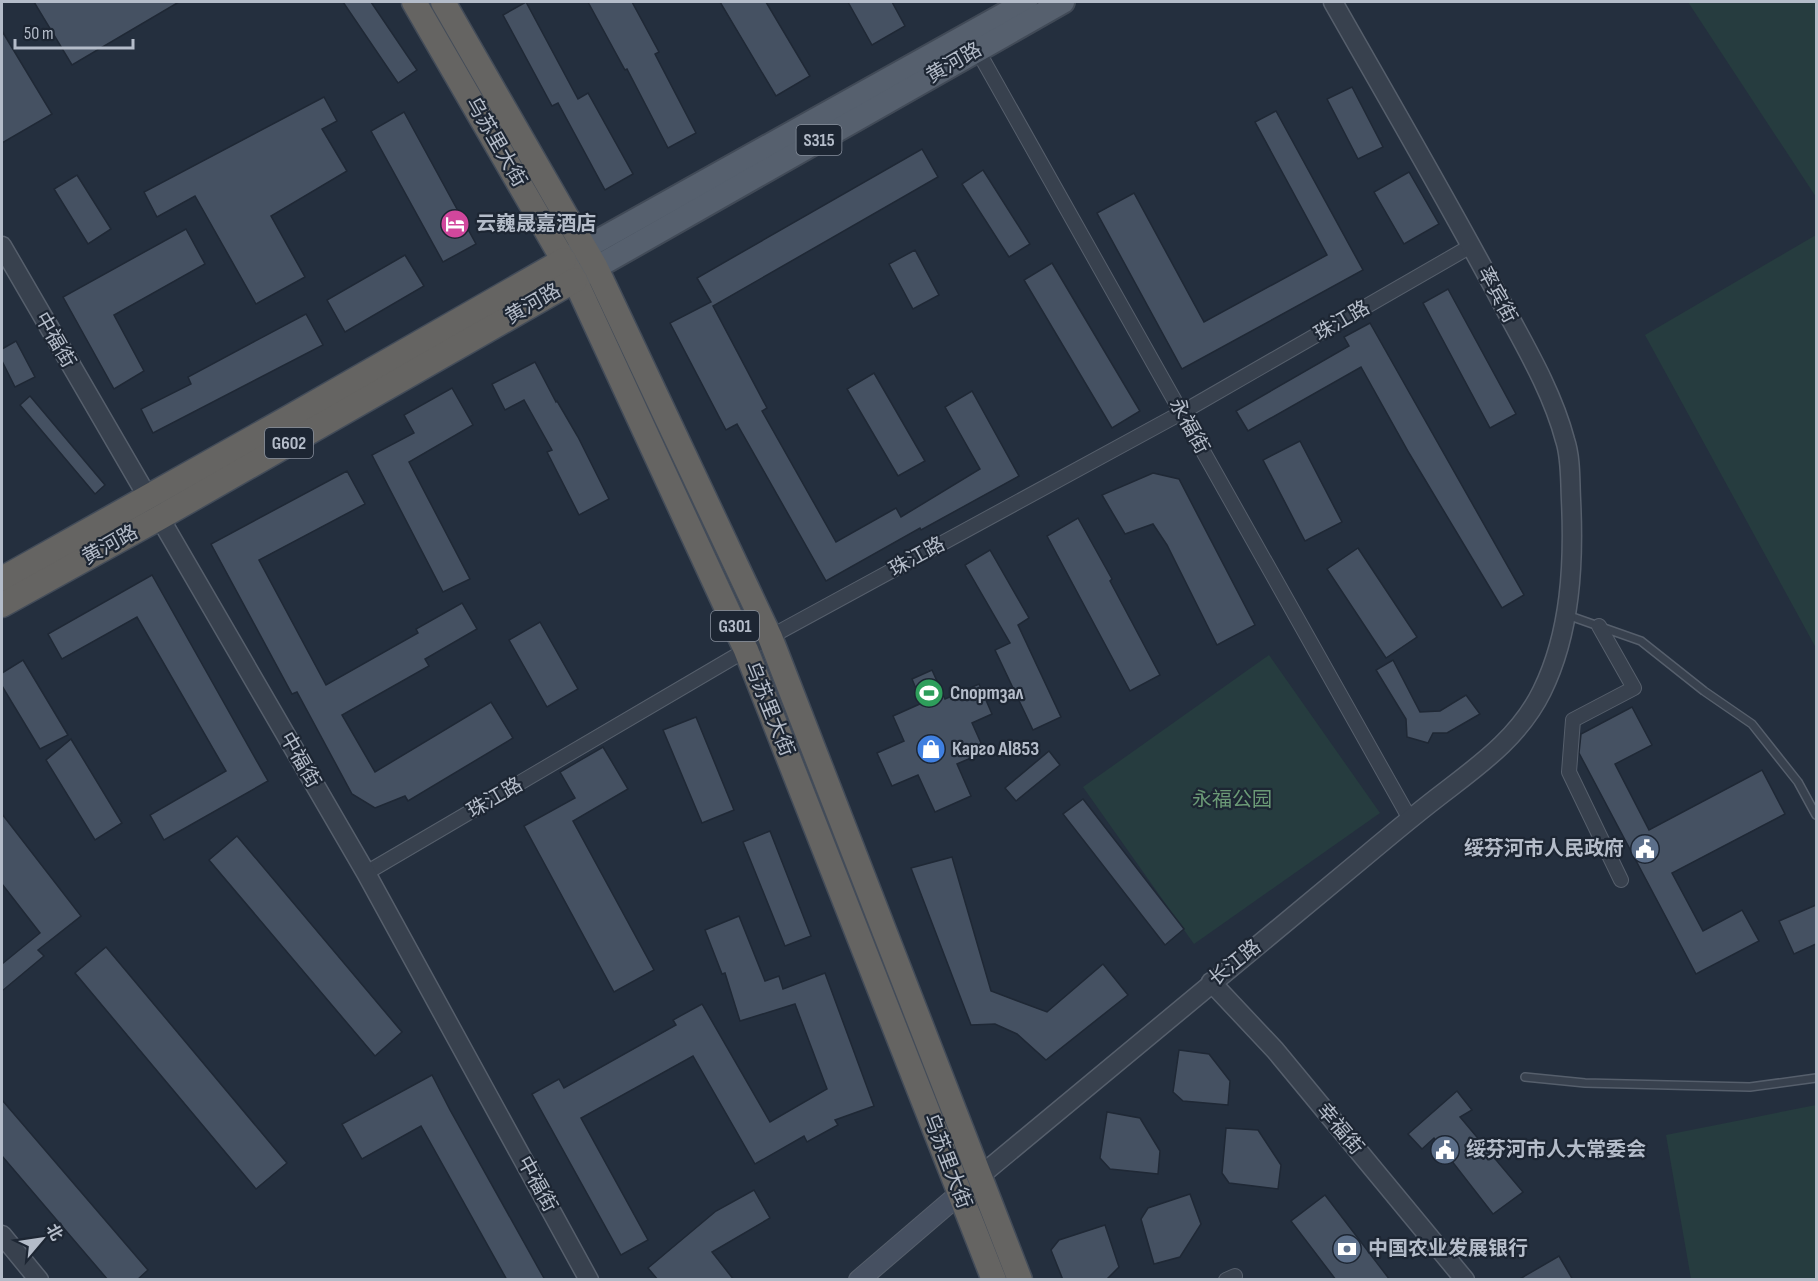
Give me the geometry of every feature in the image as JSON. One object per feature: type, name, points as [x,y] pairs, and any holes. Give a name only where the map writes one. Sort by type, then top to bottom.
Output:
[{"type":"highway","name":"乌苏里大街","points":[[414,2],[580,264],[746,650],[994,1280]]},
{"type":"highway","name":"乌苏里大街","points":[[443,2],[580,264],[770,637],[1020,1280]]},
{"type":"highway","name":"黄河路","points":[[2,579],[290,417],[580,264]]},
{"type":"highway","name":"黄河路","points":[[2,605],[159,518],[580,264]]},
{"type":"main road","name":"黄河路","points":[[972,42],[1026,2]]},
{"type":"main road","name":"黄河路","points":[[580,264],[972,42],[1063,2]]},
{"type":"main road","name":"长江路","points":[[859,1280],[980,1176]]},
{"type":"street","name":"率宾街","points":[[1333,2],[1471,246],[1553,404],[1566,443],[1573,528],[1567,615]]},
{"type":"street","name":"永福街","points":[[972,42],[1410,819]]},
{"type":"street","name":"中福街","points":[[2,246],[366,873],[589,1280]]},
{"type":"street","name":"珠江路","points":[[366,873],[746,650],[1181,413],[1471,246]]},
{"type":"street","name":"长江路","points":[[980,1176],[1211,982],[1410,819],[1501,748],[1523,722],[1543,690],[1567,615]]},
{"type":"street","points":[[1599,626],[1634,688],[1573,720],[1569,772],[1621,880]]},
{"type":"street","name":"幸福街","points":[[1211,982],[1275,1050],[1465,1280]]},
{"type":"street","points":[[2,1235],[39,1280]]},
{"type":"lane","points":[[1567,615],[1641,641],[1704,691],[1752,724],[1798,782],[1816,815]]},
{"type":"lane","points":[[1526,1077],[1585,1083],[1750,1087],[1816,1077]]},
{"type":"green space","points":[[1688,2],[1816,2],[1816,197]]},
{"type":"green space","points":[[1816,235],[1816,648],[1645,335]]},
{"type":"green space","name":"永福公园","points":[[1269,655],[1380,813],[1194,944],[1083,787]]},
{"type":"green space","points":[[1816,1105],[1816,1279],[1691,1279],[1666,1135]]},
{"type":"building","points":[[34,2],[179,2],[72,65]]},
{"type":"building","points":[[343,2],[371,2],[417,70],[398,83]]},
{"type":"building","points":[[526,2],[578,99],[588,93],[633,174],[605,190],[558,103],[552,106],[503,15]]},
{"type":"building","points":[[588,2],[632,2],[659,52],[655,54],[696,133],[668,148],[627,69],[625,70]]},
{"type":"building","points":[[720,2],[766,2],[810,76],[776,96]]},
{"type":"building","points":[[848,2],[892,2],[905,26],[872,45]]},
{"type":"building","points":[[2,31],[52,114],[2,143]]},
{"type":"building","points":[[1352,87],[1383,147],[1358,159],[1327,99]]},
{"type":"building","points":[[324,97],[337,121],[322,129],[347,171],[271,216],[305,277],[256,304],[195,196],[157,217],[144,192]]},
{"type":"building","points":[[1276,111],[1363,270],[1182,369],[1097,213],[1134,193],[1204,322],[1327,255],[1255,122]]},
{"type":"building","points":[[404,112],[476,244],[443,262],[371,131]]},
{"type":"building","points":[[922,149],[938,177],[713,306],[767,408],[762,411],[836,542],[896,508],[901,517],[980,469],[945,407],[972,391],[1019,476],[826,581],[737,424],[726,430],[670,323],[711,302],[697,278]]},
{"type":"building","points":[[983,170],[1030,244],[1009,257],[962,184]]},
{"type":"building","points":[[1409,172],[1439,224],[1404,244],[1374,192]]},
{"type":"building","points":[[77,175],[111,229],[88,244],[54,189]]},
{"type":"building","points":[[186,229],[205,264],[114,315],[144,371],[114,389],[63,297]]},
{"type":"building","points":[[915,250],[939,295],[913,309],[889,264]]},
{"type":"building","points":[[405,255],[424,286],[345,332],[327,300]]},
{"type":"building","points":[[1052,263],[1140,411],[1112,428],[1024,280]]},
{"type":"building","points":[[1448,289],[1516,414],[1490,428],[1423,303]]},
{"type":"building","points":[[306,314],[323,345],[153,433],[141,409],[191,384],[188,377]]},
{"type":"building","points":[[1370,323],[1524,595],[1502,608],[1409,453],[1361,367],[1248,431],[1236,411],[1349,346],[1344,337]]},
{"type":"building","points":[[16,341],[35,377],[15,387],[2,361],[2,349]]},
{"type":"building","points":[[535,362],[578,437],[609,499],[579,515],[547,452],[552,450],[524,400],[505,410],[492,384]]},
{"type":"building","points":[[874,373],[925,461],[898,476],[847,389]]},
{"type":"building","points":[[452,388],[473,425],[409,462],[470,579],[443,592],[372,455],[414,433],[404,415]]},
{"type":"building","points":[[30,396],[105,485],[95,494],[20,405]]},
{"type":"building","points":[[1300,441],[1342,522],[1305,541],[1263,460]]},
{"type":"building","points":[[347,471],[365,504],[259,560],[326,685],[418,633],[416,629],[462,603],[477,629],[425,659],[429,666],[342,715],[375,772],[491,702],[513,738],[408,801],[405,796],[375,808],[352,794],[297,692],[292,694],[211,544]]},
{"type":"building","points":[[1153,473],[1179,479],[1255,625],[1217,645],[1167,545],[1153,524],[1125,534],[1102,495]]},
{"type":"building","points":[[1078,518],[1112,579],[1110,581],[1160,675],[1130,691],[1047,536]]},
{"type":"building","points":[[1358,548],[1417,637],[1386,658],[1327,569]]},
{"type":"building","points":[[990,550],[1029,618],[1018,625],[1061,717],[1033,730],[995,650],[1010,643],[965,565]]},
{"type":"building","points":[[152,575],[268,781],[164,840],[150,815],[226,771],[137,617],[62,659],[48,634]]},
{"type":"building","points":[[540,622],[578,689],[547,707],[509,640]]},
{"type":"building","points":[[23,660],[68,735],[40,749],[2,686],[2,673]]},
{"type":"building","points":[[1393,660],[1420,712],[1440,711],[1466,695],[1480,714],[1447,733],[1433,733],[1428,743],[1407,737],[1406,719],[1376,670]]},
{"type":"building","points":[[932,670],[945,699],[979,684],[992,714],[972,723],[985,752],[957,764],[971,796],[935,812],[918,775],[892,786],[877,753],[904,741],[893,716],[922,703],[912,679]]},
{"type":"building","points":[[1632,707],[1652,745],[1615,764],[1649,830],[1762,770],[1785,814],[1672,873],[1703,931],[1742,910],[1759,941],[1696,974],[1579,753],[1581,734]]},
{"type":"building","points":[[696,717],[734,810],[702,823],[663,730]]},
{"type":"building","points":[[71,739],[122,823],[95,840],[46,760]]},
{"type":"building","points":[[603,747],[628,789],[573,821],[654,970],[614,992],[524,826],[575,798],[560,772]]},
{"type":"building","points":[[1049,751],[1060,765],[1016,801],[1005,788]]},
{"type":"building","points":[[1083,799],[1184,929],[1165,945],[1063,814]]},
{"type":"building","points":[[2,814],[81,916],[38,950],[44,956],[2,991],[2,964],[40,933],[2,884]]},
{"type":"building","points":[[770,831],[811,936],[785,946],[743,842]]},
{"type":"building","points":[[237,836],[402,1032],[375,1056],[209,860]]},
{"type":"building","points":[[952,857],[991,991],[1047,1012],[1103,964],[1128,995],[1046,1060],[1017,1034],[995,1024],[971,1025],[911,868]]},
{"type":"building","points":[[1816,905],[1816,944],[1794,954],[1779,921]]},
{"type":"building","points":[[739,916],[765,981],[779,976],[783,989],[825,973],[874,1106],[835,1120],[838,1125],[807,1142],[804,1136],[755,1164],[693,1056],[581,1118],[648,1240],[621,1255],[532,1094],[559,1079],[564,1088],[676,1025],[673,1020],[702,1004],[770,1122],[827,1089],[795,1004],[740,1021],[725,973],[722,974],[705,930]]},
{"type":"building","points":[[106,947],[287,1163],[256,1189],[75,973]]},
{"type":"building","points":[[1179,1050],[1209,1054],[1230,1081],[1228,1105],[1183,1101],[1173,1092]]},
{"type":"building","points":[[432,1075],[545,1280],[507,1280],[421,1126],[362,1159],[342,1124]]},
{"type":"building","points":[[1457,1091],[1472,1110],[1460,1117],[1523,1192],[1493,1214],[1434,1138],[1422,1149],[1408,1134]]},
{"type":"building","points":[[2,1100],[148,1270],[137,1280],[108,1280],[2,1156]]},
{"type":"building","points":[[1107,1112],[1140,1118],[1160,1151],[1158,1174],[1110,1169],[1100,1158]]},
{"type":"building","points":[[1226,1128],[1258,1130],[1281,1165],[1278,1189],[1229,1183],[1222,1173]]},
{"type":"building","points":[[754,1190],[770,1218],[712,1252],[734,1280],[658,1280],[648,1268],[716,1211]]},
{"type":"building","points":[[1190,1194],[1201,1224],[1180,1257],[1154,1264],[1141,1219],[1148,1208]]},
{"type":"building","points":[[1325,1195],[1390,1280],[1336,1280],[1291,1221]]},
{"type":"building","points":[[1105,1225],[1119,1267],[1106,1280],[1063,1280],[1051,1250],[1059,1240]]},
{"type":"building","points":[[1559,1256],[1573,1280],[1518,1280]]},
{"type":"place","name":"云巍晟嘉酒店","points":[[455,224]]},
{"type":"place","name":"Спортзал","points":[[929,693]]},
{"type":"place","name":"Карго Al853","points":[[931,749]]},
{"type":"place","name":"绥芬河市人民政府","points":[[1645,849]]},
{"type":"place","name":"绥芬河市人大常委会","points":[[1445,1150]]},
{"type":"place","name":"中国农业发展银行","points":[[1347,1249]]}]
